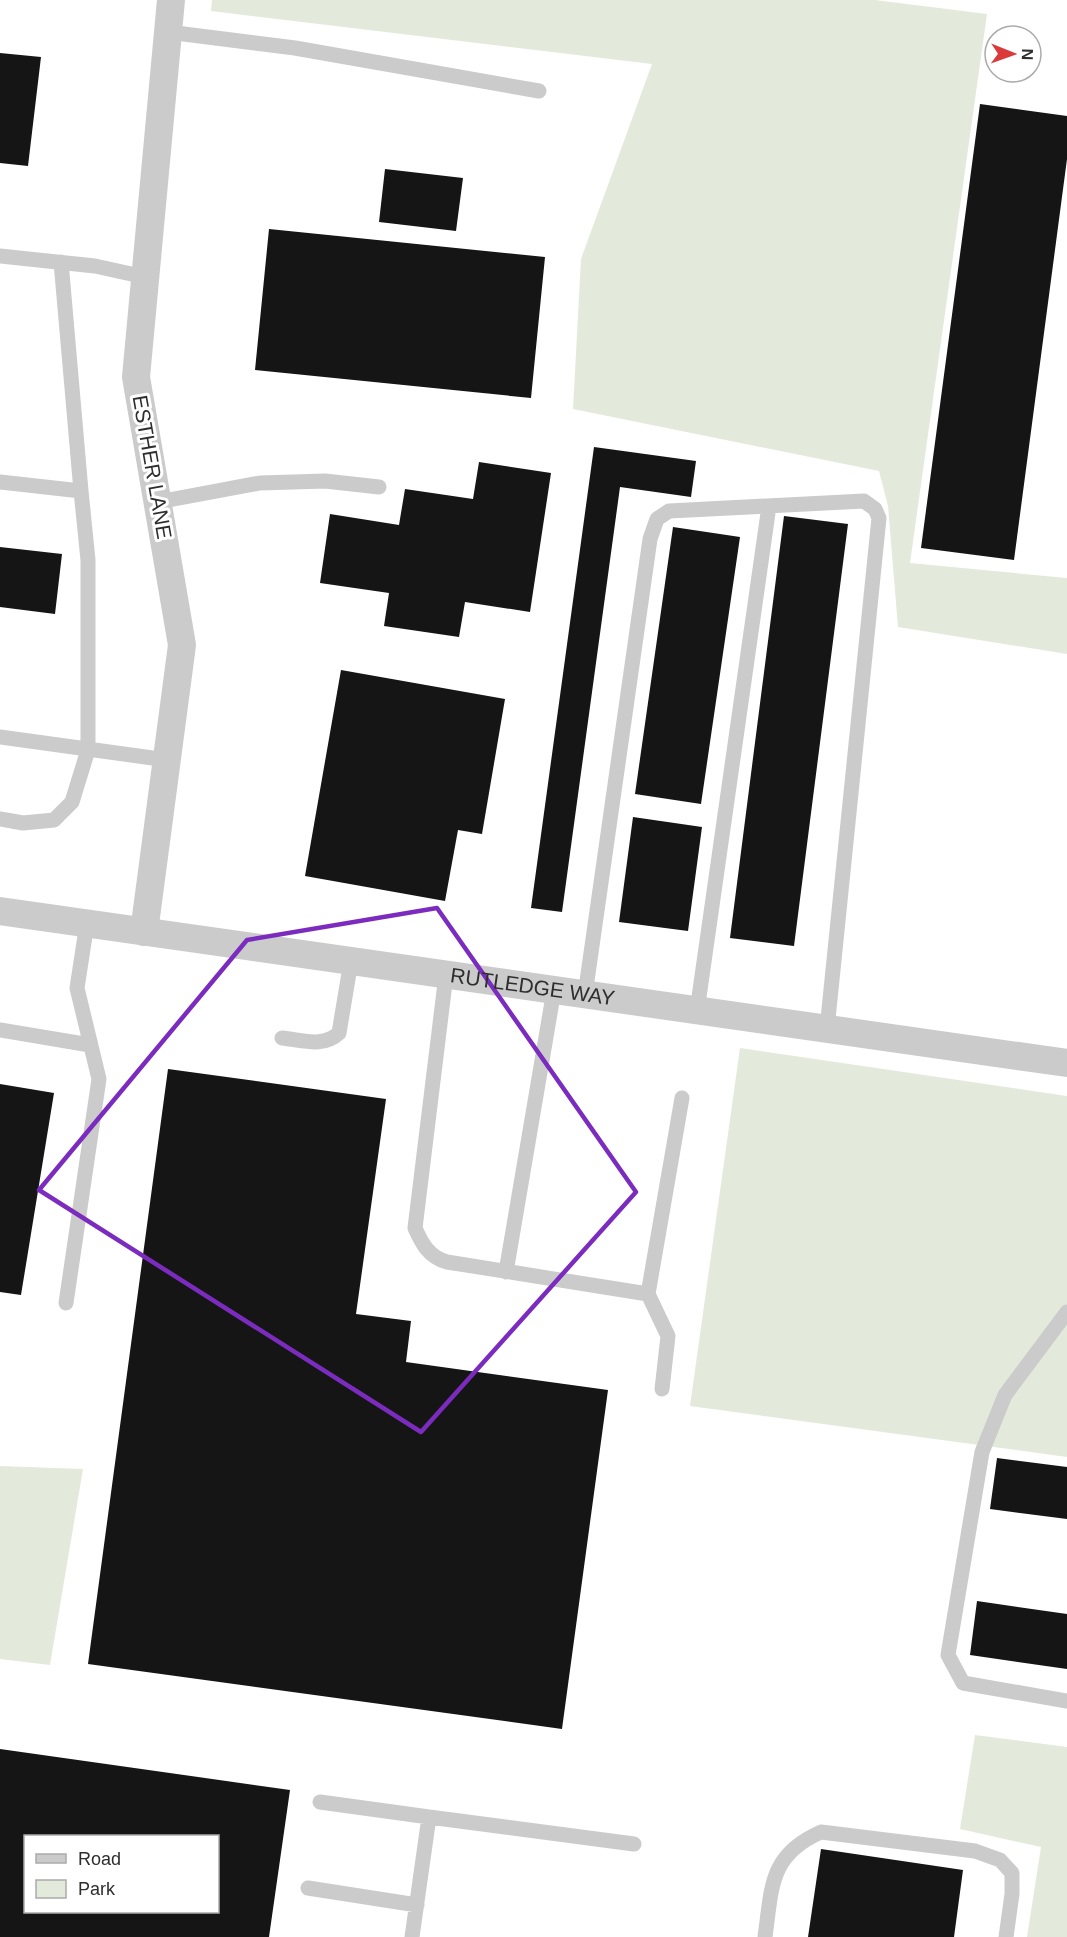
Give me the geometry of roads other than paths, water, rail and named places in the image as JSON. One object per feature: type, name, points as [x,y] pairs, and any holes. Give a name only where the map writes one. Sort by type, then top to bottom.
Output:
[{"type":"street","name":"ESTHER LANE","points":[[144,932],[182,645],[136,377],[171,0]]},
{"type":"street","name":"RUTLEDGE WAY","points":[[0,911],[1067,1063]]},
{"type":"lane","points":[[168,32],[295,48],[539,91]]},
{"type":"lane","points":[[0,256],[95,266],[145,278]]},
{"type":"lane","points":[[0,819],[23,823],[54,820],[72,802],[88,750],[88,560],[61,262]]},
{"type":"lane","points":[[158,502],[260,483],[325,481],[379,488]]},
{"type":"lane","points":[[0,482],[81,491]]},
{"type":"lane","points":[[585,995],[650,539],[657,519],[669,510],[864,501],[875,509],[879,518],[827,1029]]},
{"type":"lane","points":[[697,1011],[769,506]]},
{"type":"lane","points":[[0,737],[167,760]]},
{"type":"lane","points":[[66,1303],[99,1079],[77,988],[87,923]]},
{"type":"lane","points":[[282,1038],[324,1043],[339,1033],[351,961]]},
{"type":"lane","points":[[446,975],[415,1228],[422,1244],[435,1258],[506,1272],[648,1294]]},
{"type":"lane","points":[[506,1272],[554,990]]},
{"type":"lane","points":[[0,1030],[90,1044]]},
{"type":"lane","points":[[662,1389],[668,1336],[648,1294],[682,1098]]},
{"type":"lane","points":[[1067,1312],[1005,1395],[982,1452],[948,1655],[963,1683],[1067,1701]]},
{"type":"lane","points":[[320,1802],[634,1844]]},
{"type":"lane","points":[[412,1937],[429,1817]]},
{"type":"lane","points":[[765,1937],[774,1876],[785,1856],[804,1839],[821,1832],[975,1851],[999,1860],[1012,1874],[1012,1894],[1006,1937]]},
{"type":"lane","points":[[308,1888],[417,1905]]}]
